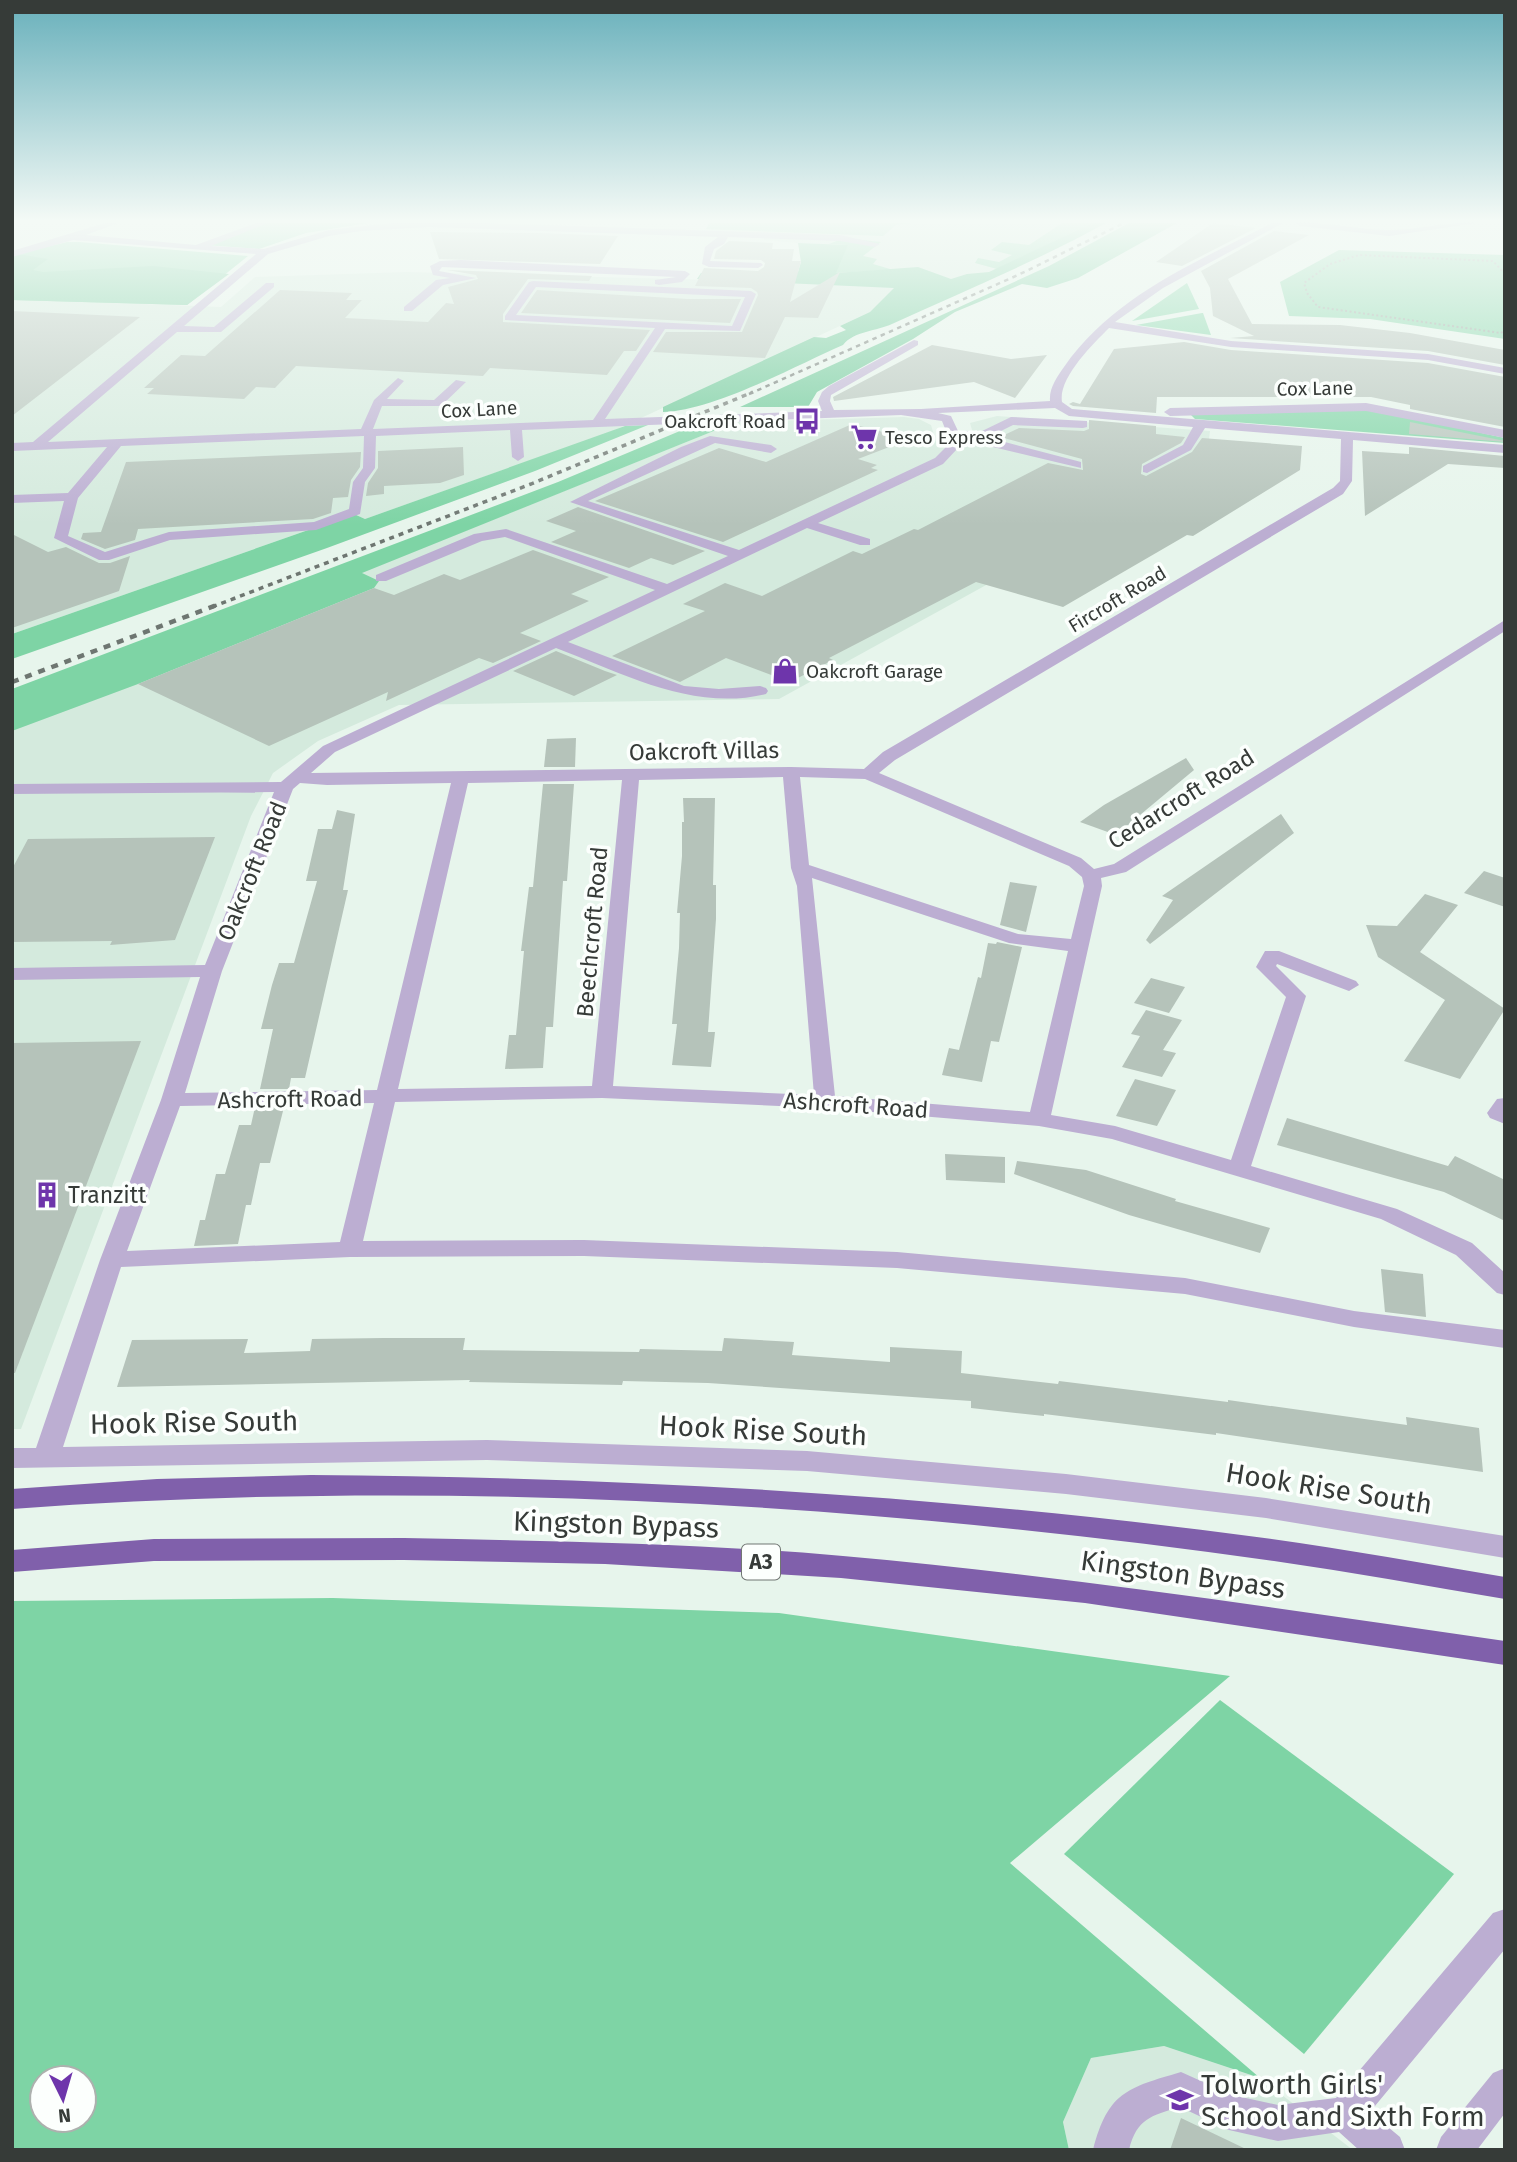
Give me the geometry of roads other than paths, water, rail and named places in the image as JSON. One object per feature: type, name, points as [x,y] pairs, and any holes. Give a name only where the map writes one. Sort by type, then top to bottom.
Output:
[{"type":"highway","name":"Kingston Bypass","points":[[12,1499],[177,1488],[491,1486],[723,1498],[997,1518],[1247,1546],[1505,1588]]},
{"type":"highway","name":"Kingston Bypass","points":[[12,1562],[154,1550],[404,1549],[605,1553],[841,1567],[1086,1592],[1505,1653]]},
{"type":"street","points":[[35,447],[179,324]]},
{"type":"street","points":[[173,329],[216,330],[223,324]]},
{"type":"street","points":[[622,324],[736,329],[738,324]]},
{"type":"street","points":[[1060,407],[1055,393],[1074,358],[1106,324],[1231,344],[1378,352],[1505,370]]},
{"type":"street","points":[[597,423],[662,326]]},
{"type":"street","points":[[829,413],[824,401],[826,394],[833,388],[915,343]]},
{"type":"street","points":[[116,444],[72,497],[61,538],[104,557],[169,537],[316,526],[355,511],[359,482],[369,468],[368,416],[398,382]]},
{"type":"street","points":[[378,402],[437,404],[460,382]]},
{"type":"street","name":"Cox Lane","points":[[12,447],[829,413],[920,412],[941,417],[991,409],[1060,407],[1083,414],[1124,418],[1505,449]]},
{"type":"street","name":"Cox Lane","points":[[1124,418],[1202,409],[1366,407],[1505,434]]},
{"type":"street","points":[[920,412],[991,409],[1083,414]]},
{"type":"street","points":[[941,417],[952,435],[984,435],[1011,421],[1025,420],[1132,428],[1196,439]]},
{"type":"street","points":[[1147,469],[1190,447],[1196,439],[1200,424]]},
{"type":"street","points":[[516,426],[518,457]]},
{"type":"street","name":"Oakcroft Road","points":[[47,1455],[112,1260],[173,1100],[212,971],[290,782],[329,749],[939,461],[952,448],[952,435]]},
{"type":"street","points":[[984,435],[997,444],[1077,464]]},
{"type":"street","name":"Fircroft Road","points":[[868,774],[889,756],[1338,491],[1346,481],[1347,436]]},
{"type":"street","points":[[740,555],[577,502],[685,450],[714,439],[771,449]]},
{"type":"street","points":[[12,499],[72,497]]},
{"type":"street","points":[[806,524],[865,542]]},
{"type":"street","points":[[381,578],[479,537],[506,533],[667,589]]},
{"type":"street","name":"Cedarcroft Road","points":[[1039,1119],[1094,886],[1091,875],[1120,868],[1505,624]]},
{"type":"street","points":[[555,642],[681,690],[719,694],[760,691]]},
{"type":"street","points":[[791,772],[800,867],[806,886],[825,1102]]},
{"type":"street","name":"Oakcroft Villas","points":[[12,789],[327,779],[791,772],[868,774],[1075,862],[1091,875]]},
{"type":"street","name":"Beechcroft Road","points":[[602,1092],[631,775]]},
{"type":"street","points":[[350,1250],[461,777]]},
{"type":"street","points":[[800,867],[1016,939],[1078,946]]},
{"type":"street","points":[[1239,1169],[1296,996],[1266,967],[1272,955],[1349,985]]},
{"type":"street","points":[[12,974],[212,971]]},
{"type":"street","name":"Ashcroft Road","points":[[173,1100],[602,1092],[825,1102],[1039,1119],[1115,1133],[1389,1214],[1464,1249],[1505,1287]]},
{"type":"street","points":[[1505,1104],[1498,1113],[1505,1117]]},
{"type":"street","points":[[112,1260],[350,1250],[584,1248],[925,1262],[1185,1286],[1354,1319],[1505,1339]]},
{"type":"street","name":"Hook Rise South","points":[[12,1458],[47,1455],[487,1451],[807,1461],[1066,1484],[1266,1508],[1505,1547]]},
{"type":"street","points":[[1111,2150],[1116,2125],[1135,2104],[1181,2089],[1229,2112],[1278,2123],[1345,2114],[1505,1924]]},
{"type":"street","points":[[1454,2150],[1505,2085]]},
{"type":"street","points":[[1345,2114],[1387,2150]]},
{"type":"railway","points":[[749,394],[907,324]]},
{"type":"railway","points":[[212,607],[531,484],[753,392]]},
{"type":"railway","points":[[12,682],[217,605]]},
{"type":"place","name":"Oakcroft Road","points":[[807,421]]},
{"type":"place","name":"Tesco Express","points":[[864,437]]},
{"type":"place","name":"Oakcroft Garage","points":[[785,671]]},
{"type":"place","name":"Tranzitt","points":[[47,1195]]},
{"type":"place","name":"Tolworth Girls' School and Sixth Form","points":[[1180,2100]]}]
